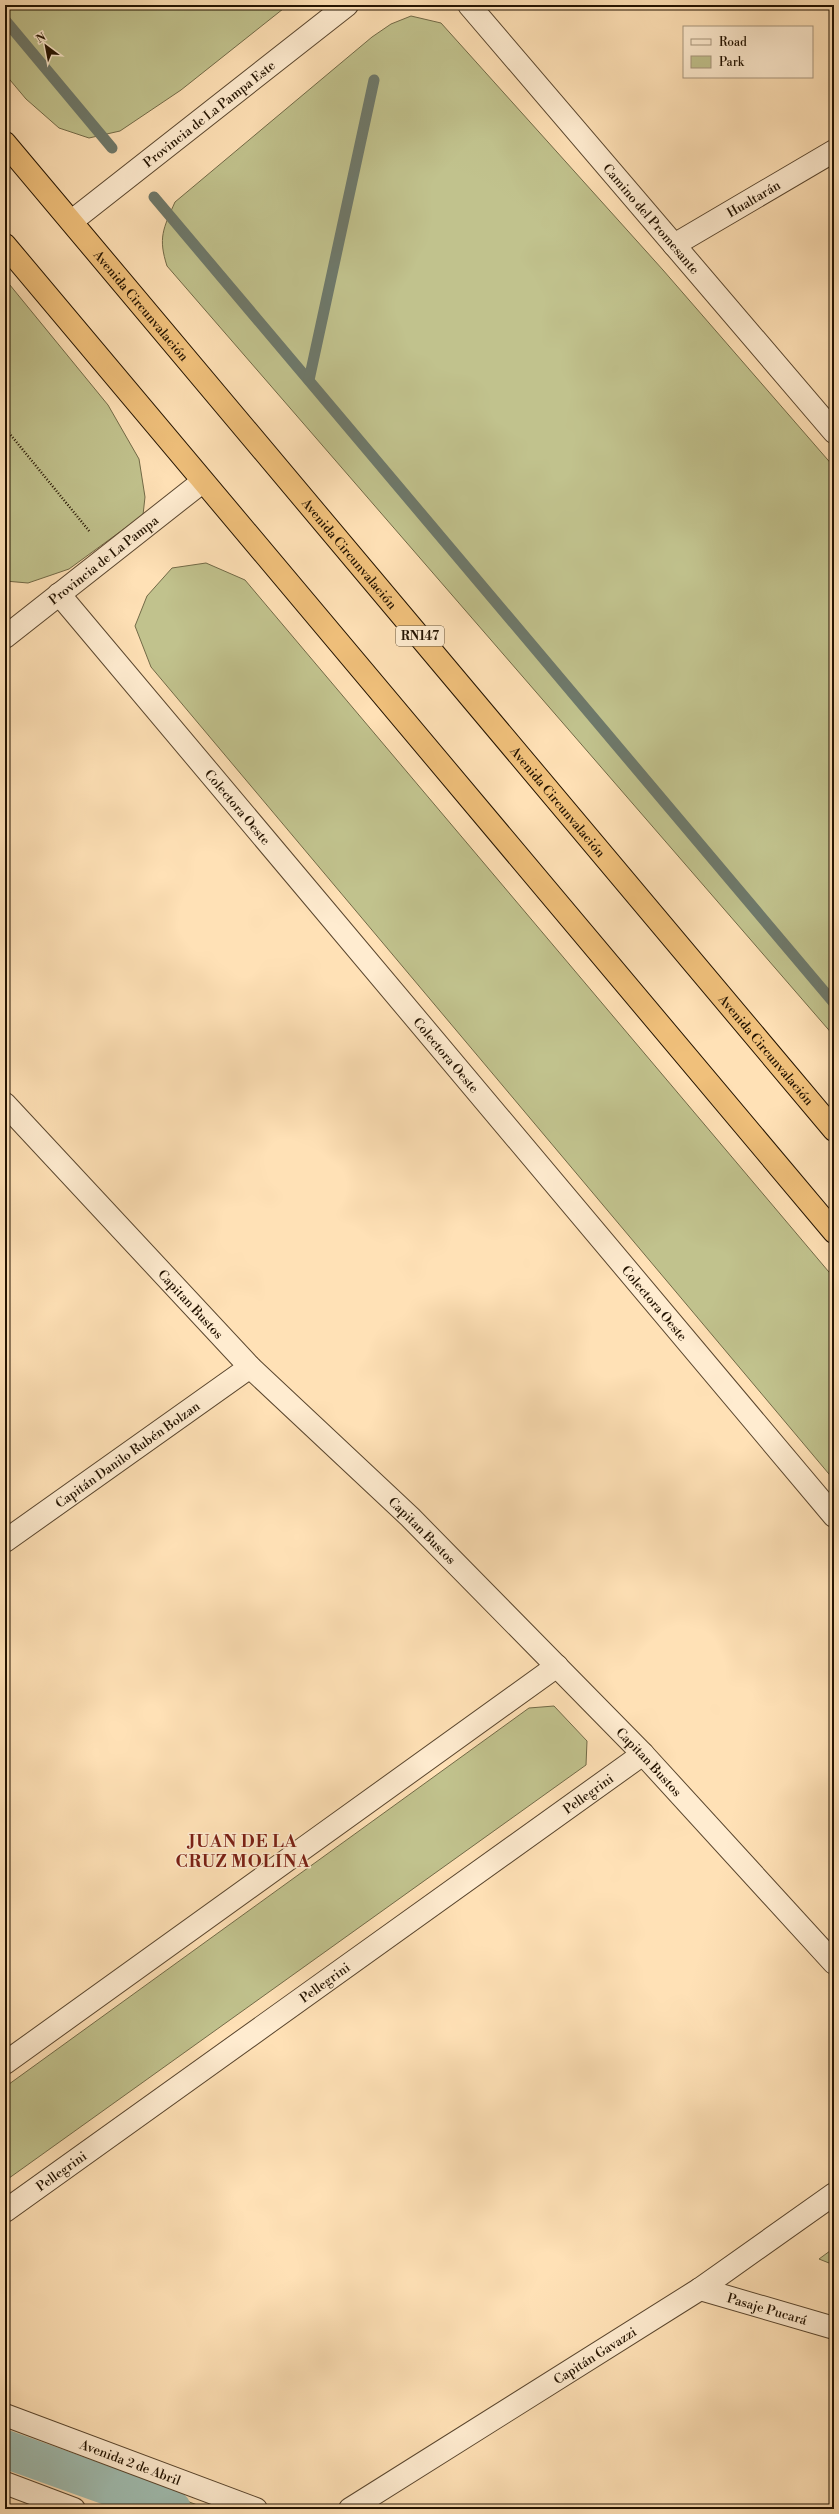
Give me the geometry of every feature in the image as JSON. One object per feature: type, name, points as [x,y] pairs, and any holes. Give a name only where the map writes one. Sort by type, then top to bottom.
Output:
[{"type":"highway","name":"Avenida Circunvalación","points":[[5,143],[834,1130]]},
{"type":"highway","points":[[5,245],[202,482],[834,1232]]},
{"type":"street","name":"Provincia de La Pampa Este","points":[[72,221],[346,5]]},
{"type":"street","name":"Camino del Promesante","points":[[469,5],[834,432]]},
{"type":"street","name":"Hualtarán","points":[[674,246],[834,151]]},
{"type":"street","name":"Provincia de La Pampa","points":[[6,635],[202,482]]},
{"type":"street","name":"Colectora Oeste","points":[[59,594],[834,1516]]},
{"type":"street","name":"Capitan Bustos","points":[[5,1104],[250,1367],[410,1517],[643,1754],[834,1963]]},
{"type":"street","name":"Capitán Danilo Rubén Bolzan","points":[[5,1541],[250,1367]]},
{"type":"street","points":[[5,2063],[557,1666]]},
{"type":"street","name":"Pellegrini","points":[[5,2210],[643,1754]]},
{"type":"street","name":"Capitán Gavazzi","points":[[350,2509],[700,2289],[834,2194]]},
{"type":"street","name":"Pasaje Pucará","points":[[700,2289],[834,2328]]},
{"type":"street","name":"Avenida 2 de Abril","points":[[5,2415],[256,2509]]},
{"type":"street","points":[[5,2482],[74,2509]]},
{"type":"path","points":[[5,428],[109,555]]},
{"type":"green space","points":[[5,5],[288,5],[181,90],[120,131],[89,138],[59,128],[26,99],[5,74]]},
{"type":"green space","points":[[411,16],[441,23],[663,270],[834,467],[834,1036],[167,266],[162,241],[167,219],[175,202],[372,37],[391,24]]},
{"type":"green space","points":[[5,279],[108,405],[139,459],[145,497],[143,515],[69,569],[28,583],[5,581]]},
{"type":"green space","points":[[206,563],[245,580],[834,1278],[834,1480],[151,667],[135,626],[147,596],[172,568]]},
{"type":"green space","points":[[554,1706],[587,1741],[586,1765],[5,2181],[5,2087],[529,1708]]},
{"type":"green space","points":[[834,2248],[834,2265],[819,2259]]},
{"type":"green space","points":[[5,2433],[208,2509],[138,2509],[5,2459]]},
{"type":"waterway","points":[[5,20],[112,148]]},
{"type":"waterway","points":[[309,380],[374,80]]},
{"type":"waterway","points":[[154,197],[834,1003]]},
{"type":"waterway","points":[[5,2449],[172,2509]]},
{"type":"district","name":"JUAN DE LA CRUZ MOLINA","points":[[243,1851]]}]
